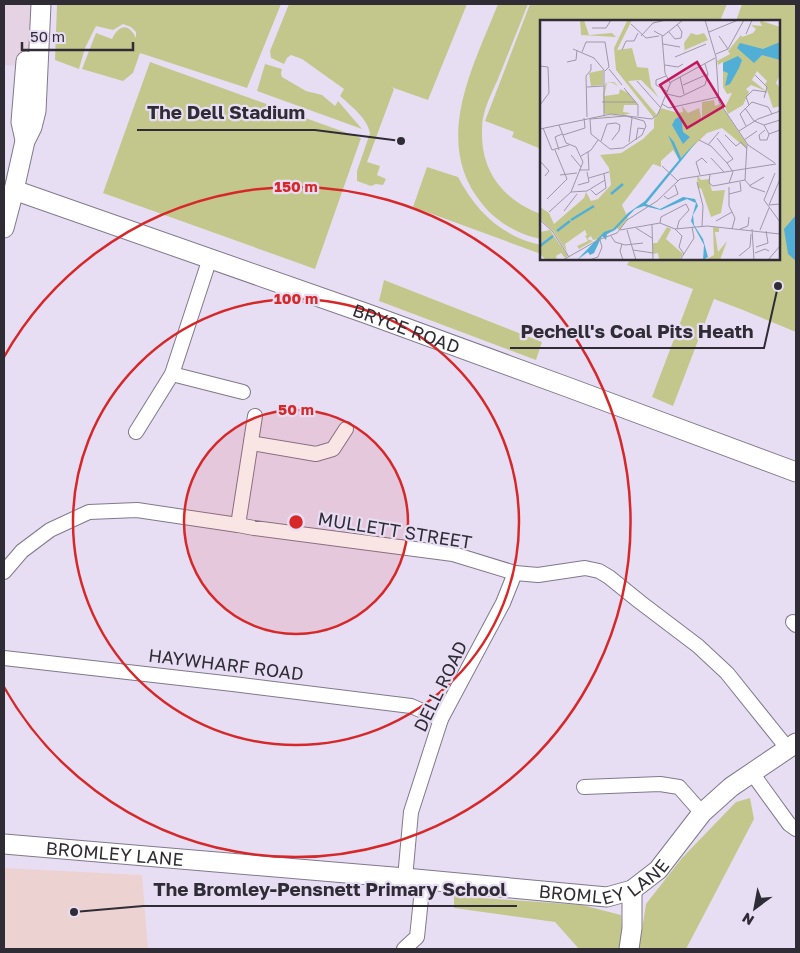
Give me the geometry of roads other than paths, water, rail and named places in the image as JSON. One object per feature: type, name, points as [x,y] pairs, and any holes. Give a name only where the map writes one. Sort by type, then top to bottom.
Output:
[{"type":"street","points":[[25,141],[21,122],[28,4]]},
{"type":"street","points":[[4,228],[25,141],[32,127],[36,111],[41,4]]},
{"type":"street","name":"BRYCE ROAD","points":[[14,190],[210,258],[796,472]]},
{"type":"street","points":[[136,432],[172,374],[210,258]]},
{"type":"street","points":[[172,374],[243,392]]},
{"type":"street","points":[[238,525],[255,416]]},
{"type":"street","points":[[252,443],[316,454],[333,449],[346,429]]},
{"type":"street","name":"MULLETT STREET","points":[[4,572],[22,551],[50,530],[89,512],[137,510],[254,528],[452,554],[515,573],[538,576],[584,568],[599,571],[698,646],[727,673],[792,746]]},
{"type":"street","name":"DELL ROAD","points":[[404,949],[417,937],[411,812],[441,719],[503,603],[515,573]]},
{"type":"street","name":"HAYWHARF ROAD","points":[[4,658],[411,706],[441,719]]},
{"type":"street","name":"BROMLEY LANE","points":[[4,844],[414,879],[607,898],[632,890],[658,870],[702,813],[731,787],[792,746]]},
{"type":"street","points":[[752,773],[789,824],[796,829]]},
{"type":"street","points":[[584,787],[660,784],[679,786],[702,813]]},
{"type":"street","points":[[629,949],[632,928],[632,890]]},
{"type":"water","points":[[796,215],[796,261],[788,254],[784,229]]},
{"type":"place","name":"The Dell Stadium","points":[[401,141]]},
{"type":"place","name":"Pechell's Coal Pits Heath","points":[[778,286]]},
{"type":"place","name":"The Bromley-Pensnett Primary School","points":[[74,912]]}]
